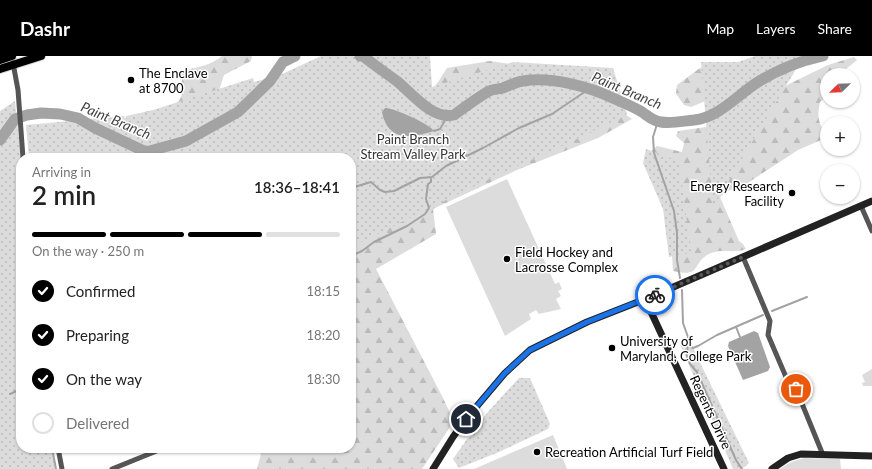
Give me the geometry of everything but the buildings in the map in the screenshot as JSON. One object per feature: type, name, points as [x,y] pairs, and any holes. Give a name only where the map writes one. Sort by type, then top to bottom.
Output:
[{"type":"main road","points":[[1,64],[12,59],[41,56]]},
{"type":"street","points":[[12,59],[19,110],[23,153]]},
{"type":"street","points":[[434,469],[453,436],[466,419],[505,373],[530,350],[587,322],[645,299],[872,201]]},
{"type":"street","points":[[861,206],[872,231]]},
{"type":"street","points":[[743,257],[770,322],[768,335],[788,382],[796,389],[823,454]]},
{"type":"street","name":"Regents Drive","points":[[645,299],[724,469]]},
{"type":"street","points":[[59,453],[62,469]]},
{"type":"street","points":[[112,469],[152,453]]},
{"type":"street","points":[[772,469],[784,460],[801,454],[872,456]]},
{"type":"green space","points":[[222,56],[252,56],[251,61],[224,75],[217,100],[124,121],[126,116],[172,106],[179,101],[183,92],[181,72],[208,64]]},
{"type":"green space","name":"Paint Branch Stream Valley Park","points":[[321,56],[430,56],[432,87],[513,62],[613,68],[627,114],[573,141],[489,179],[356,245],[356,153],[29,153],[26,125],[124,116],[125,119],[253,78],[254,82],[280,75]]},
{"type":"green space","points":[[755,56],[804,56],[713,207],[701,62],[738,62]]},
{"type":"green space","points":[[854,57],[857,60],[847,68],[822,68]]},
{"type":"green space","points":[[490,61],[524,66],[433,88],[447,68]]},
{"type":"green space","points":[[714,63],[713,98],[691,107],[684,105],[676,94],[677,85],[700,68]]},
{"type":"green space","points":[[820,69],[820,102],[818,115],[820,122],[820,140],[798,150],[746,184],[725,192],[720,197],[739,241],[746,249],[714,252],[709,254],[700,261],[693,271],[689,273],[673,271],[670,222],[649,153],[657,146],[682,152],[684,143],[676,136],[678,131],[713,126],[774,95],[789,84]]},
{"type":"green space","points":[[15,101],[20,153],[16,153],[16,453],[54,453],[56,469],[0,469],[0,111]]},
{"type":"green space","points":[[621,111],[632,119],[598,138],[517,170],[433,209],[436,234],[376,269],[454,421],[422,469],[257,469],[261,453],[356,453],[356,153],[258,153]]},
{"type":"green space","points":[[646,149],[679,161],[691,253],[669,257],[663,209],[643,163]]},
{"type":"green space","name":"Field Hockey and Lacrosse Complex","points":[[507,179],[555,284],[559,282],[562,289],[558,291],[561,296],[556,299],[561,309],[539,314],[536,310],[529,314],[531,319],[505,336],[446,207]]},
{"type":"green space","points":[[690,342],[749,463],[742,469],[733,469],[681,346]]},
{"type":"green space","points":[[872,369],[872,386],[863,386],[862,383],[865,382],[862,375]]},
{"type":"green space","points":[[519,378],[530,378],[550,424],[548,429],[499,452],[459,468],[453,459],[467,439],[473,435],[474,431],[487,413]]},
{"type":"green space","name":"Recreation Artificial Turf Field","points":[[553,435],[567,469],[474,469]]},
{"type":"green space","points":[[805,458],[840,459],[841,469],[780,469],[792,462]]},
{"type":"shaded area","points":[[385,108],[411,116],[426,124],[434,131],[409,136],[395,133],[389,129],[385,122],[382,112]]},
{"type":"shaded area","points":[[754,331],[758,333],[770,367],[768,371],[743,380],[728,346],[729,342]]},
{"type":"waterway","name":"Paint Branch","points":[[0,140],[15,119],[41,113],[60,114],[78,118],[95,128],[146,152],[186,141],[238,112],[270,81],[283,62],[295,56]]},
{"type":"waterway","name":"Paint Branch","points":[[360,56],[363,56],[398,82],[423,105],[438,114],[446,116],[454,115],[491,90],[503,88],[520,81],[546,80],[558,81],[594,90],[632,107],[656,121],[669,123],[694,120],[712,115],[728,105],[750,87],[774,73],[806,60],[823,56]]},
{"type":"waterway","points":[[356,186],[371,182],[380,190],[385,192],[394,191],[420,178],[432,177],[446,166],[519,128],[552,114],[589,89]]},
{"type":"waterway","points":[[434,131],[440,129],[447,117]]},
{"type":"waterway","points":[[658,121],[653,137],[654,153],[674,211],[677,233],[677,260],[680,278]]},
{"type":"waterway","points":[[356,254],[374,242],[407,226],[425,214],[429,208],[426,199],[428,184],[431,182],[431,178]]},
{"type":"waterway","points":[[682,290],[683,323],[688,337],[687,356],[690,364],[697,372],[736,460],[742,469]]},
{"type":"waterway","points":[[772,311],[807,297]]},
{"type":"waterway","points":[[688,346],[693,348],[698,346],[717,335],[763,315]]},
{"type":"waterway","points":[[736,327],[740,337]]},
{"type":"waterway","points":[[10,394],[16,391]]},
{"type":"waterway","points":[[53,453],[56,469]]},
{"type":"way so far","points":[[655,295],[743,257],[770,322],[768,335],[789,384],[796,389]]},
{"type":"place","name":"The Enclave at 8700","points":[[131,80]]},
{"type":"place","name":"Energy Research Facility","points":[[792,193]]},
{"type":"place","name":"Field Hockey and Lacrosse Complex","points":[[507,259]]},
{"type":"place","name":"University of Maryland, College Park","points":[[612,348]]},
{"type":"place","name":"Recreation Artificial Turf Field","points":[[537,452]]},
{"type":"route","points":[[466,419],[505,373],[530,350],[587,322],[655,295]]}]
